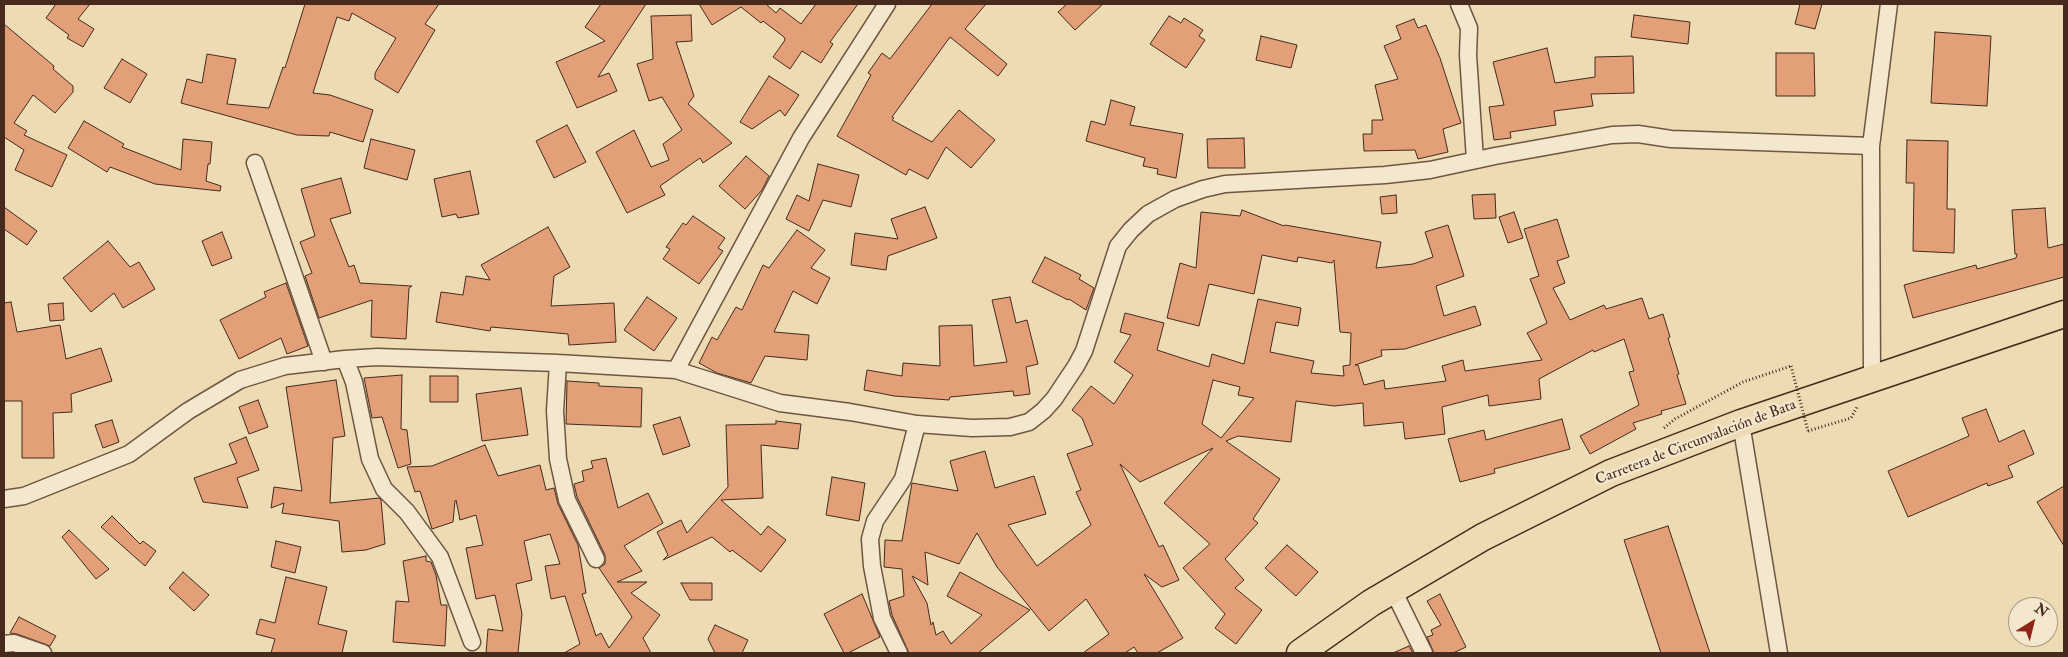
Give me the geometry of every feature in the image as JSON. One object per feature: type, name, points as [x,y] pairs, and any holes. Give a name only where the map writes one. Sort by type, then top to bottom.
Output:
[{"type":"main road","name":"Carretera de Circunvalación de Bata","points":[[1300,653],[1371,603],[1483,537],[1611,473],[1741,423],[2064,314]]},
{"type":"street","points":[[676,370],[800,138],[887,4]]},
{"type":"street","points":[[1459,4],[1469,28],[1468,55],[1474,160]]},
{"type":"street","points":[[1872,380],[1870,146],[1889,4]]},
{"type":"street","points":[[4,499],[24,496],[129,454],[188,412],[240,380],[285,366],[345,359],[377,357],[558,363],[676,370],[780,404],[850,412],[917,424],[972,428],[1010,427],[1029,422],[1054,399],[1084,351],[1118,246],[1148,214],[1175,198],[1225,184],[1385,175],[1430,170],[1474,160],[1621,135],[1870,146]]},
{"type":"street","points":[[255,163],[302,293],[324,362]]},
{"type":"street","points":[[345,359],[354,382],[370,459],[384,489],[407,512],[440,556],[472,642]]},
{"type":"street","points":[[558,363],[555,411],[560,467],[567,500],[596,559]]},
{"type":"street","points":[[1741,423],[1780,653]]},
{"type":"street","points":[[899,653],[882,618],[872,566],[870,539],[875,521],[902,479],[917,424]]},
{"type":"street","points":[[1393,590],[1424,653]]},
{"type":"street","points":[[4,644],[14,643],[43,653]]},
{"type":"path","points":[[1743,382],[1791,366],[1808,431],[1851,418]]},
{"type":"building","points":[[56,4],[90,4],[78,19],[94,29],[83,47],[67,38],[69,35],[46,18]]},
{"type":"building","points":[[305,4],[439,4],[425,24],[435,30],[398,93],[375,79],[375,73],[396,38],[352,13],[349,21],[337,17],[313,93],[330,95],[373,110],[363,142],[330,132],[329,136],[297,135],[181,103],[187,79],[202,83],[207,54],[236,59],[227,104],[269,108],[283,67],[285,68]]},
{"type":"building","points":[[601,4],[646,4],[598,77],[609,73],[617,91],[577,108],[556,62],[605,41],[585,27]]},
{"type":"building","points":[[699,4],[766,4],[776,13],[780,8],[801,24],[816,4],[858,4],[830,42],[833,44],[821,63],[802,51],[790,69],[773,57],[785,40],[784,37],[763,21],[761,23],[741,7],[712,25]]},
{"type":"building","points":[[932,4],[986,4],[965,29],[1007,64],[998,76],[950,37],[892,117],[894,118],[892,120],[932,142],[959,110],[995,140],[971,168],[946,147],[928,179],[909,169],[906,175],[837,136],[871,75],[868,73],[882,53],[890,59]]},
{"type":"building","points":[[1067,4],[1103,4],[1075,30],[1058,12]]},
{"type":"building","points":[[1800,4],[1822,4],[1815,29],[1795,24]]},
{"type":"building","points":[[691,15],[692,41],[676,42],[694,96],[688,104],[732,143],[703,163],[700,158],[660,186],[665,195],[627,213],[596,152],[634,130],[651,167],[669,160],[663,144],[682,130],[662,97],[649,101],[637,64],[653,59],[651,16]]},
{"type":"building","points":[[1634,15],[1690,22],[1688,44],[1631,37]]},
{"type":"building","points":[[1169,16],[1181,23],[1184,18],[1203,30],[1199,36],[1205,40],[1186,68],[1150,44]]},
{"type":"building","points":[[1414,19],[1418,28],[1426,25],[1440,58],[1461,123],[1443,129],[1448,152],[1418,159],[1415,150],[1364,151],[1363,134],[1372,134],[1372,120],[1383,120],[1375,85],[1398,79],[1384,46],[1401,39],[1396,26]]},
{"type":"building","points":[[4,24],[54,66],[53,69],[73,86],[73,92],[55,113],[33,95],[14,123],[27,131],[24,135],[67,155],[52,187],[15,170],[24,150],[4,137]]},
{"type":"building","points":[[1935,32],[1991,36],[1987,106],[1931,103]]},
{"type":"building","points":[[1261,36],[1297,45],[1291,68],[1256,60]]},
{"type":"building","points":[[1547,48],[1555,83],[1595,77],[1595,57],[1633,56],[1634,93],[1591,94],[1593,106],[1554,111],[1556,125],[1510,132],[1511,138],[1494,140],[1489,107],[1504,105],[1493,62]]},
{"type":"building","points":[[1776,53],[1814,53],[1815,96],[1776,96]]},
{"type":"building","points":[[122,59],[147,74],[130,103],[104,88]]},
{"type":"building","points":[[769,76],[799,95],[785,116],[780,110],[752,129],[740,122]]},
{"type":"building","points":[[1111,100],[1135,107],[1130,125],[1183,134],[1176,178],[1157,174],[1158,169],[1143,166],[1145,158],[1086,141],[1091,121],[1105,125]]},
{"type":"building","points":[[84,121],[124,144],[122,147],[181,170],[183,139],[212,142],[206,181],[221,186],[220,191],[155,184],[110,167],[107,172],[68,148]]},
{"type":"building","points":[[567,125],[586,162],[554,178],[536,141]]},
{"type":"building","points":[[1244,138],[1245,168],[1208,168],[1207,139]]},
{"type":"building","points":[[371,139],[415,150],[407,180],[364,168]]},
{"type":"building","points":[[1907,140],[1948,141],[1947,209],[1955,209],[1954,253],[1913,251],[1914,183],[1906,183]]},
{"type":"building","points":[[746,156],[769,176],[762,190],[745,209],[719,186]]},
{"type":"building","points":[[818,164],[859,175],[851,207],[823,200],[809,231],[786,219],[797,195],[809,201]]},
{"type":"building","points":[[470,171],[479,214],[458,218],[456,214],[442,217],[434,179]]},
{"type":"building","points":[[341,178],[351,213],[330,219],[349,267],[354,265],[360,283],[412,286],[409,288],[406,339],[371,337],[372,300],[319,318],[305,276],[312,273],[300,242],[315,236],[301,189]]},
{"type":"building","points":[[1495,194],[1496,218],[1474,219],[1472,195]]},
{"type":"building","points":[[1396,195],[1397,213],[1382,214],[1380,197]]},
{"type":"building","points":[[4,207],[37,231],[27,245],[4,229]]},
{"type":"building","points":[[925,207],[937,238],[888,256],[886,270],[851,265],[855,233],[898,239],[891,219]]},
{"type":"building","points":[[2045,208],[2048,248],[2064,244],[2064,277],[1913,318],[1904,285],[1976,265],[1977,269],[2016,258],[2012,210]]},
{"type":"building","points":[[1242,210],[1284,226],[1381,242],[1376,268],[1413,264],[1433,257],[1425,232],[1448,225],[1464,276],[1436,286],[1444,316],[1475,306],[1481,325],[1405,349],[1381,350],[1382,356],[1355,365],[1358,365],[1364,385],[1384,380],[1385,389],[1446,381],[1442,366],[1463,360],[1465,371],[1542,360],[1527,333],[1547,323],[1530,279],[1539,276],[1524,229],[1557,219],[1569,257],[1557,261],[1565,283],[1553,288],[1570,320],[1604,305],[1606,309],[1642,298],[1649,319],[1663,314],[1679,374],[1677,375],[1686,404],[1661,411],[1662,414],[1633,423],[1636,429],[1590,454],[1580,436],[1639,405],[1629,372],[1634,371],[1624,339],[1594,352],[1593,350],[1539,379],[1541,399],[1489,406],[1488,395],[1442,407],[1445,434],[1405,439],[1403,422],[1364,426],[1363,403],[1334,406],[1296,401],[1291,442],[1238,436],[1226,441],[1280,479],[1253,519],[1258,523],[1225,559],[1244,580],[1235,588],[1262,610],[1236,644],[1215,628],[1225,614],[1183,568],[1210,544],[1164,503],[1213,448],[1140,482],[1120,464],[1159,547],[1163,545],[1179,580],[1162,587],[1144,574],[1183,638],[1157,653],[1138,653],[1134,647],[1125,653],[1083,653],[1109,634],[1086,599],[1049,631],[997,567],[977,533],[959,564],[925,552],[928,585],[912,576],[927,603],[931,625],[933,622],[936,635],[943,631],[951,644],[982,615],[947,596],[960,572],[1030,610],[978,653],[909,653],[892,615],[889,601],[904,596],[902,569],[884,567],[885,540],[902,541],[912,483],[958,491],[950,461],[985,451],[995,488],[1034,476],[1046,514],[1008,525],[1037,566],[1091,525],[1076,492],[1081,490],[1067,454],[1093,445],[1082,418],[1072,410],[1091,386],[1114,404],[1133,375],[1114,362],[1131,335],[1120,332],[1125,313],[1164,323],[1157,350],[1209,367],[1212,354],[1244,364],[1258,299],[1301,308],[1298,326],[1276,322],[1270,352],[1314,361],[1311,373],[1344,376],[1343,366],[1350,365],[1351,333],[1340,332],[1334,260],[1332,263],[1298,257],[1297,262],[1262,255],[1254,294],[1209,284],[1199,326],[1167,318],[1180,263],[1196,268],[1201,212],[1240,216]],"holes":[[[1213,380],[1240,387],[1238,395],[1254,398],[1221,438],[1202,424]]]},
{"type":"building","points":[[1514,212],[1523,238],[1508,243],[1499,217]]},
{"type":"building","points":[[693,216],[725,238],[718,248],[723,251],[699,284],[663,259],[670,249],[666,247],[683,223],[686,225]]},
{"type":"building","points":[[548,227],[570,267],[554,276],[551,306],[614,303],[616,342],[569,345],[568,334],[491,327],[490,331],[436,322],[441,292],[463,295],[466,276],[490,280],[481,265]]},
{"type":"building","points":[[797,230],[825,250],[811,268],[830,278],[817,304],[793,291],[774,332],[809,335],[807,360],[765,356],[751,383],[717,373],[699,363],[712,337],[717,340],[736,307],[742,310],[763,265],[769,268]]},
{"type":"building","points":[[222,232],[232,258],[212,266],[202,241]]},
{"type":"building","points":[[108,241],[130,267],[139,262],[155,289],[123,308],[114,293],[91,312],[63,278]]},
{"type":"building","points":[[1045,257],[1081,275],[1079,279],[1094,288],[1086,310],[1069,299],[1032,282]]},
{"type":"building","points":[[286,283],[308,346],[287,354],[281,338],[239,359],[220,320],[266,297],[264,292]]},
{"type":"building","points":[[647,297],[677,318],[654,351],[624,330]]},
{"type":"building","points":[[1010,297],[1016,323],[1027,320],[1038,364],[1026,367],[1030,394],[1014,396],[1013,391],[950,397],[949,400],[894,396],[864,390],[867,370],[902,376],[903,363],[940,366],[939,326],[972,325],[974,366],[1007,362],[992,300]]},
{"type":"building","points":[[11,302],[17,332],[60,325],[66,359],[101,348],[112,381],[71,394],[72,412],[53,413],[54,458],[22,458],[22,401],[4,401],[4,303]]},
{"type":"building","points":[[63,303],[64,320],[50,321],[48,304]]},
{"type":"building","points":[[402,375],[401,429],[407,430],[411,464],[398,468],[382,417],[372,418],[364,378]]},
{"type":"building","points":[[430,376],[458,376],[458,402],[430,402]]},
{"type":"building","points":[[336,380],[345,436],[333,438],[330,503],[379,498],[381,500],[385,544],[366,550],[342,552],[339,521],[282,513],[284,503],[271,508],[274,487],[302,491],[286,387]]},
{"type":"building","points":[[567,381],[599,383],[599,386],[642,388],[641,427],[566,424]]},
{"type":"building","points":[[521,388],[528,435],[482,441],[476,394]]},
{"type":"building","points":[[258,400],[268,427],[249,434],[239,407]]},
{"type":"building","points":[[1986,409],[1999,442],[2024,430],[2034,454],[2008,466],[2013,477],[1988,486],[1987,483],[1908,517],[1888,471],[1969,436],[1962,418]]},
{"type":"building","points":[[680,417],[690,446],[663,455],[653,425]]},
{"type":"building","points":[[1562,419],[1570,449],[1494,469],[1495,473],[1460,482],[1448,439],[1484,430],[1486,440]]},
{"type":"building","points":[[112,420],[119,442],[103,448],[95,425]]},
{"type":"building","points":[[776,421],[801,424],[798,449],[761,445],[763,498],[721,500],[761,535],[768,526],[786,540],[761,572],[732,550],[730,552],[712,537],[663,560],[668,555],[657,532],[681,520],[687,533],[728,487],[726,425],[776,424]]},
{"type":"building","points":[[246,437],[259,470],[237,478],[248,508],[203,502],[194,478],[237,463],[229,444]]},
{"type":"building","points":[[485,445],[498,476],[540,465],[546,490],[554,488],[558,504],[578,545],[586,593],[582,594],[596,636],[601,633],[609,648],[632,617],[599,568],[605,564],[605,555],[577,497],[574,484],[584,481],[582,471],[593,468],[591,461],[606,458],[618,508],[648,493],[663,523],[624,546],[642,571],[617,582],[647,582],[631,593],[660,615],[643,638],[651,653],[564,653],[580,644],[565,596],[551,599],[545,566],[560,564],[550,534],[524,541],[532,580],[516,584],[522,614],[518,653],[486,653],[488,629],[503,631],[495,595],[476,599],[466,548],[483,545],[476,515],[460,520],[456,500],[453,522],[432,529],[420,491],[415,492],[407,467],[432,466]]},
{"type":"building","points":[[832,477],[865,483],[859,521],[826,515]]},
{"type":"building","points":[[2064,486],[2064,546],[2037,502]]},
{"type":"building","points":[[112,516],[140,544],[143,541],[156,551],[145,566],[101,527]]},
{"type":"building","points":[[1668,526],[1710,653],[1661,653],[1624,540]]},
{"type":"building","points":[[69,530],[109,569],[96,579],[62,537]]},
{"type":"building","points":[[276,541],[301,547],[295,573],[271,567]]},
{"type":"building","points":[[1287,545],[1318,572],[1296,596],[1265,568]]},
{"type":"building","points":[[426,556],[426,561],[431,562],[436,575],[441,605],[447,605],[445,646],[393,642],[396,601],[409,602],[403,561]]},
{"type":"building","points":[[183,572],[209,595],[194,611],[169,588]]},
{"type":"building","points":[[286,577],[327,587],[318,624],[347,631],[342,653],[271,653],[275,639],[256,634],[260,619],[275,623]]},
{"type":"building","points":[[681,583],[712,583],[712,600],[690,600]]},
{"type":"building","points":[[862,594],[880,637],[848,653],[844,653],[824,614]]},
{"type":"building","points":[[1440,594],[1466,647],[1453,653],[1434,653],[1427,637],[1433,635],[1431,630],[1441,625],[1427,601]]},
{"type":"building","points":[[19,617],[56,636],[50,646],[10,633]]},
{"type":"building","points":[[715,625],[748,640],[742,653],[715,653],[708,639]]},
{"type":"building","points":[[1409,646],[1413,653],[1393,653]]}]
